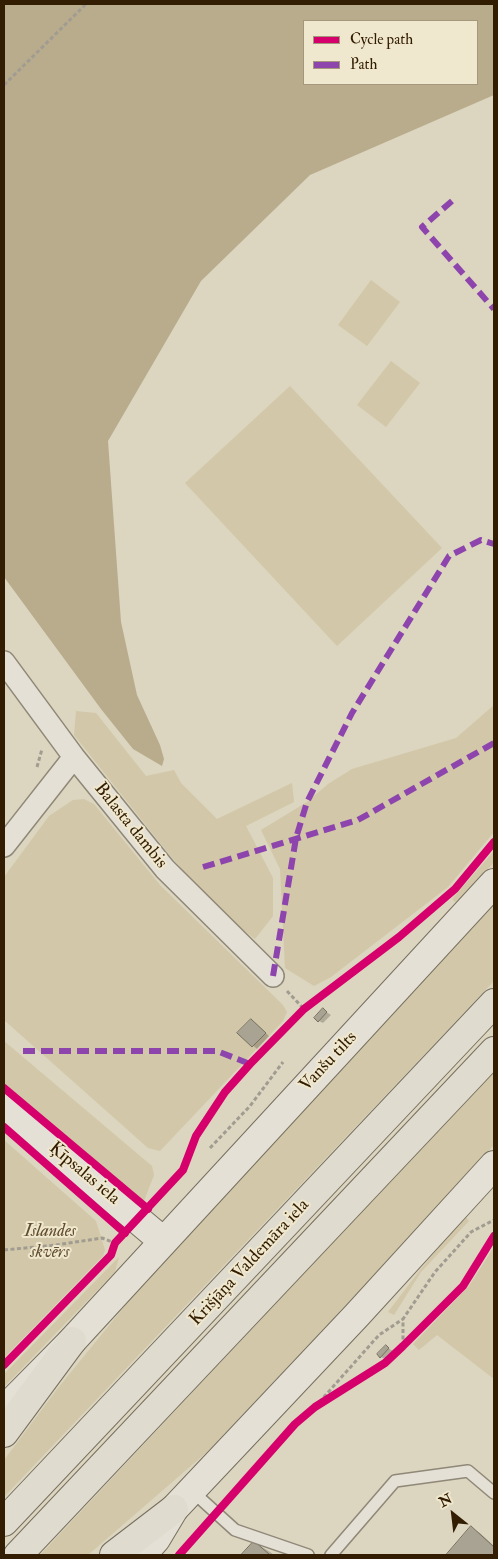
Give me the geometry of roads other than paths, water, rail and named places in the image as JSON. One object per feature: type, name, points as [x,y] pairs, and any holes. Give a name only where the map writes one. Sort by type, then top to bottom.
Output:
[{"type":"main road","name":"Krišjāņa Valdemāra iela","points":[[4,1522],[494,1003]]},
{"type":"main road","name":"Krišjāņa Valdemāra iela","points":[[18,1555],[494,1051]]},
{"type":"main road","points":[[4,1433],[72,1341]]},
{"type":"main road","points":[[114,1555],[183,1500]]},
{"type":"street","name":"Balasta dambis","points":[[4,662],[74,757],[165,869],[273,976]]},
{"type":"street","points":[[4,846],[74,757]]},
{"type":"street","name":"Vanšu tilts","points":[[4,1410],[72,1341],[494,883]]},
{"type":"street","name":"Ķīpsalas iela","points":[[4,1107],[163,1241]]},
{"type":"street","points":[[142,1555],[156,1540],[183,1500],[494,1165]]},
{"type":"lane","points":[[331,1555],[395,1481],[468,1471],[494,1493]]},
{"type":"lane","points":[[183,1500],[235,1530],[308,1555]]},
{"type":"park label","name":"Islandes skvērs","points":[[50,1242]]}]
